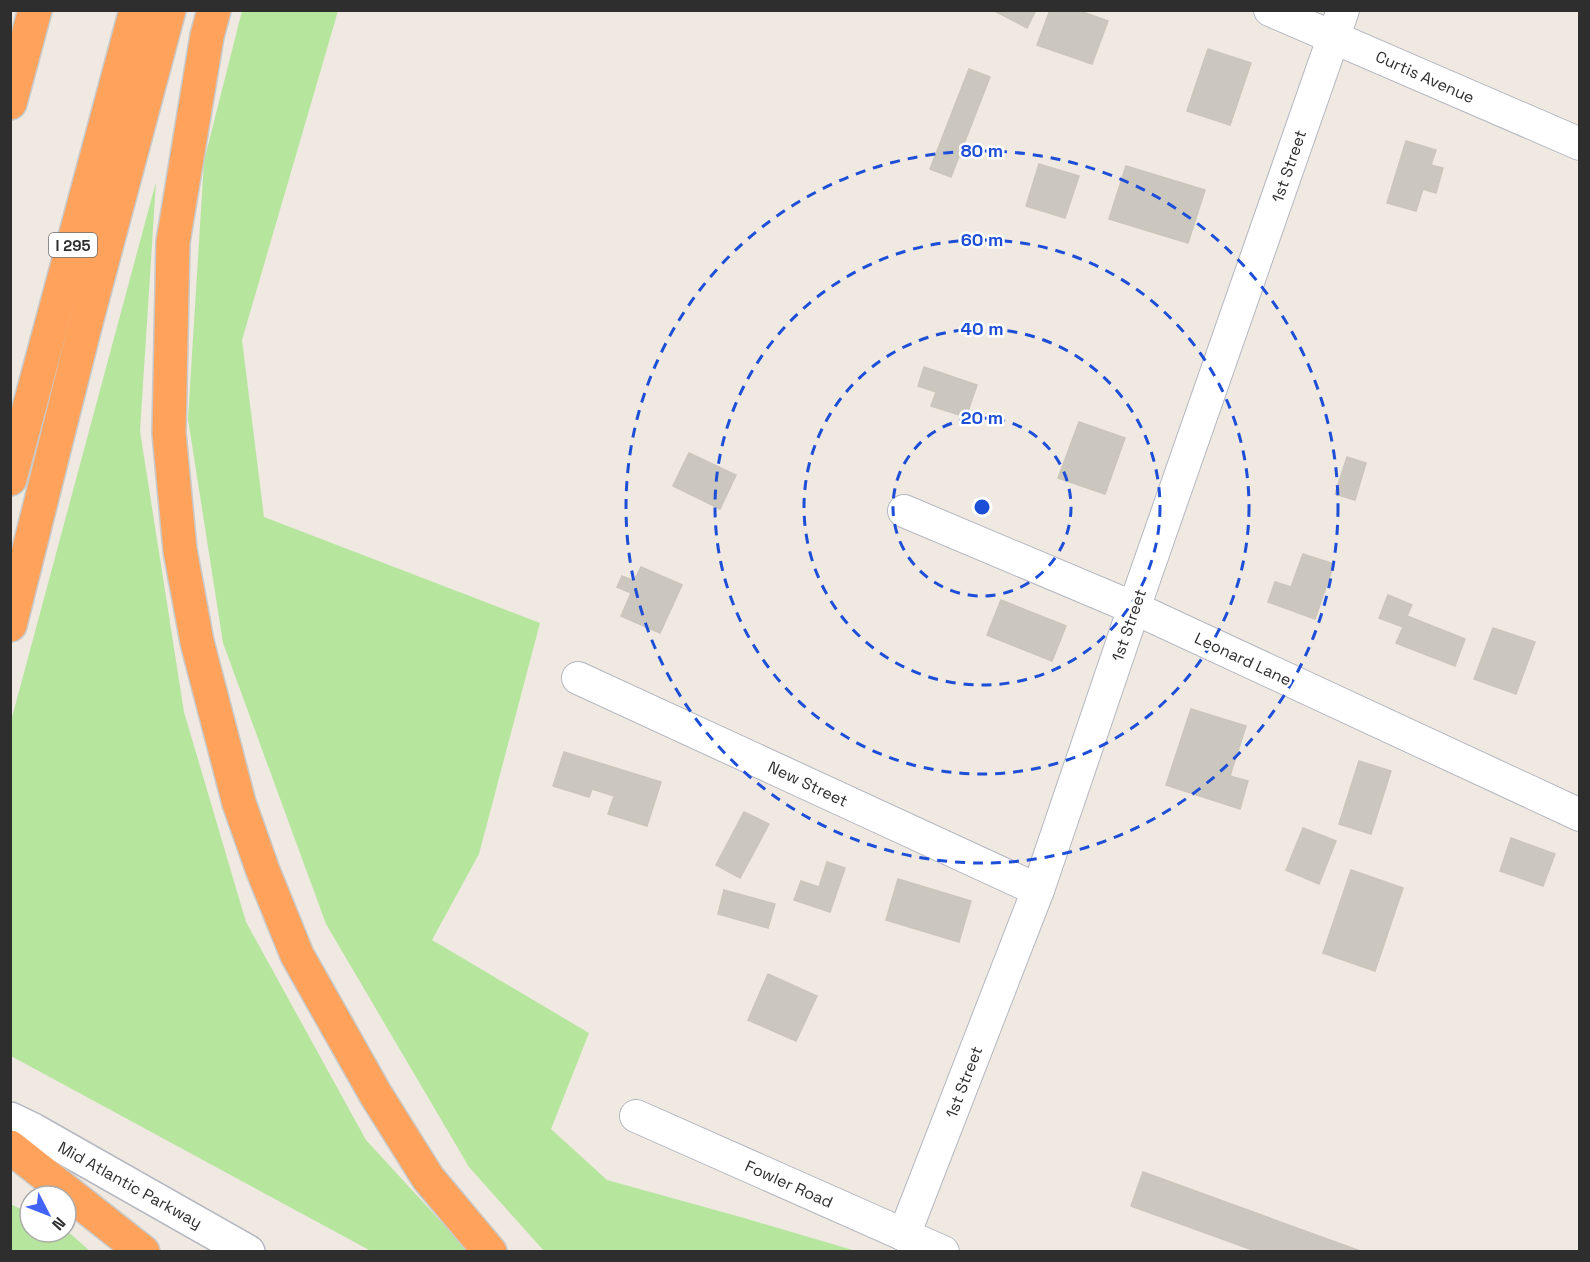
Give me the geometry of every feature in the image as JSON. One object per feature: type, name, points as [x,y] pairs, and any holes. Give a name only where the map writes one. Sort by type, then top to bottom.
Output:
[{"type":"highway","points":[[10,103],[35,10]]},
{"type":"highway","name":"I 295","points":[[10,479],[136,10]]},
{"type":"highway","points":[[10,625],[84,330],[169,10]]},
{"type":"highway","points":[[214,10],[207,36],[172,242],[169,433],[180,550],[196,642],[239,803],[263,871],[297,955],[376,1095],[423,1169],[490,1251]]},
{"type":"highway","points":[[19,1138],[143,1251]]},
{"type":"main road","name":"Mid Atlantic Parkway","points":[[19,1138],[248,1251]]},
{"type":"street","name":"Curtis Avenue","points":[[1270,10],[1338,24],[1580,144]]},
{"type":"street","name":"1st Street","points":[[904,1235],[1038,890],[1338,24]]},
{"type":"street","name":"Leonard Lane","points":[[904,510],[1134,608],[1580,815]]},
{"type":"street","name":"New Street","points":[[578,678],[1038,890]]},
{"type":"street","name":"Fowler Road","points":[[636,1116],[943,1251]]},
{"type":"green space","points":[[242,11],[338,11],[242,340],[264,517],[540,623],[479,854],[432,940],[589,1033],[551,1129],[607,1180],[856,1251],[544,1251],[469,1167],[326,924],[223,643],[188,419],[204,161]]},
{"type":"green space","points":[[156,182],[140,431],[184,712],[246,922],[366,1140],[468,1251],[371,1251],[11,1056],[11,721]]},
{"type":"green space","points":[[10,1204],[18,1208],[18,1244],[78,1244],[78,1240],[90,1251],[11,1251]]},
{"type":"building","points":[[993,10],[1036,10],[1027,28]]},
{"type":"building","points":[[1050,10],[1077,10],[1108,21],[1092,64],[1037,45]]},
{"type":"building","points":[[1208,49],[1251,63],[1230,125],[1187,111]]},
{"type":"building","points":[[969,69],[990,77],[951,177],[930,169]]},
{"type":"building","points":[[1406,141],[1436,150],[1431,165],[1443,168],[1436,193],[1423,189],[1416,211],[1387,203]]},
{"type":"building","points":[[1039,164],[1079,176],[1065,218],[1026,206]]},
{"type":"building","points":[[1126,166],[1205,190],[1188,243],[1109,219]]},
{"type":"building","points":[[924,367],[977,385],[966,417],[931,406],[936,392],[918,386]]},
{"type":"building","points":[[1079,422],[1125,438],[1105,494],[1058,478]]},
{"type":"building","points":[[689,453],[736,475],[720,509],[673,486]]},
{"type":"building","points":[[1347,457],[1366,463],[1355,500],[1335,494]]},
{"type":"building","points":[[1303,554],[1334,564],[1315,619],[1268,602],[1275,582],[1291,587]]},
{"type":"building","points":[[641,567],[682,585],[660,633],[621,616],[631,593],[617,587],[622,576],[634,581]]},
{"type":"building","points":[[1388,595],[1412,605],[1407,616],[1465,639],[1455,666],[1396,643],[1403,627],[1379,618]]},
{"type":"building","points":[[1001,600],[1066,626],[1052,661],[987,635]]},
{"type":"building","points":[[1493,628],[1535,642],[1516,694],[1474,679]]},
{"type":"building","points":[[1191,709],[1246,726],[1230,776],[1248,781],[1240,809],[1166,785]]},
{"type":"building","points":[[564,752],[661,782],[647,826],[608,814],[614,796],[592,789],[589,797],[553,786]]},
{"type":"building","points":[[1359,761],[1391,771],[1371,834],[1339,824]]},
{"type":"building","points":[[744,812],[769,824],[740,878],[716,865]]},
{"type":"building","points":[[1303,828],[1336,841],[1319,884],[1286,870]]},
{"type":"building","points":[[1511,838],[1555,854],[1543,886],[1500,871]]},
{"type":"building","points":[[827,862],[845,868],[830,912],[794,900],[801,881],[819,887]]},
{"type":"building","points":[[1351,870],[1403,888],[1375,971],[1323,953]]},
{"type":"building","points":[[898,879],[971,901],[959,942],[886,920]]},
{"type":"building","points":[[724,890],[775,904],[768,928],[718,914]]},
{"type":"building","points":[[768,974],[817,996],[796,1041],[748,1020]]},
{"type":"building","points":[[1143,1172],[1363,1252],[1258,1252],[1131,1206]]}]
